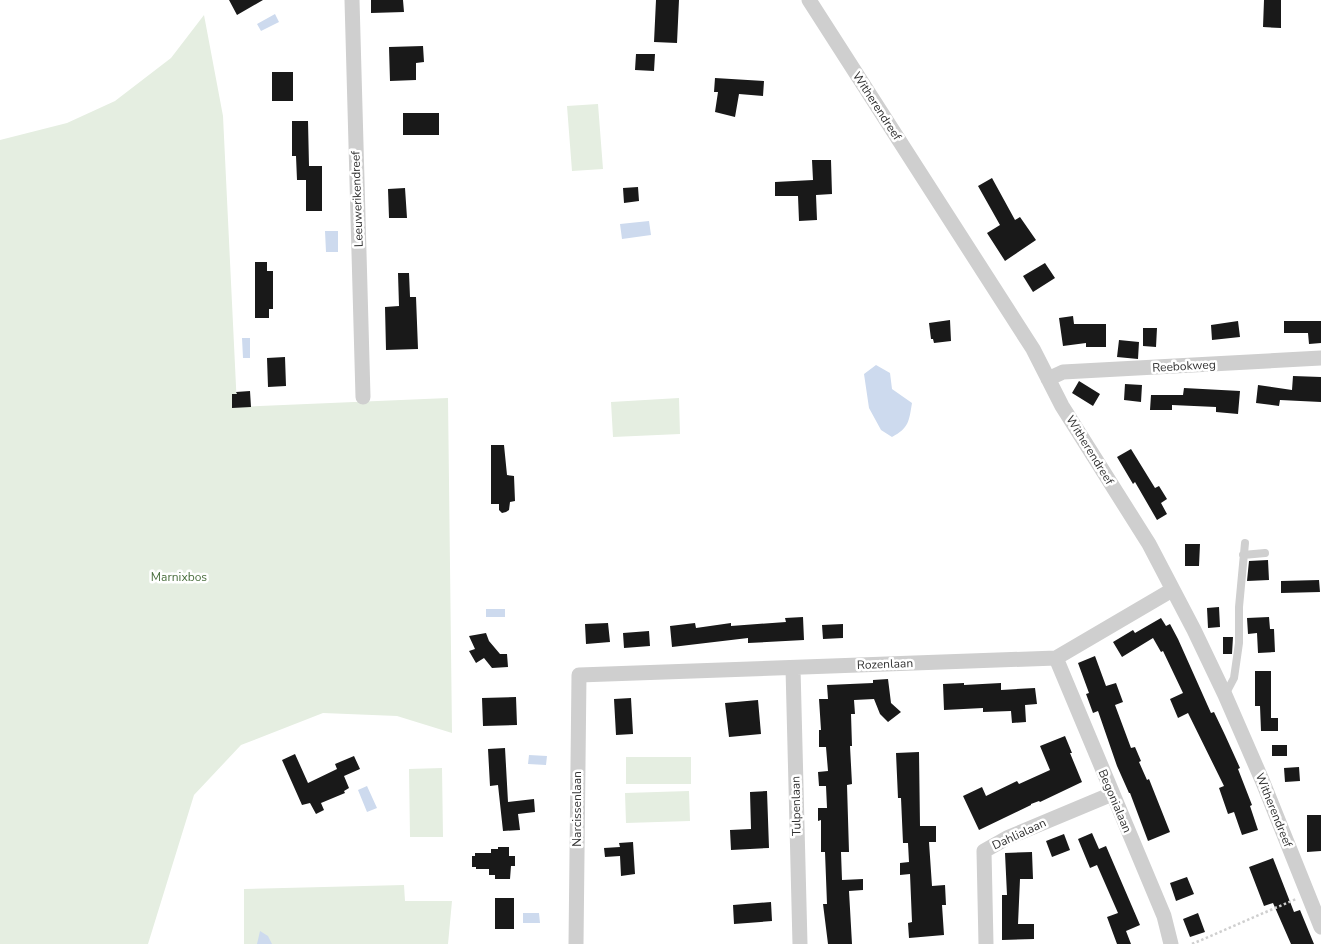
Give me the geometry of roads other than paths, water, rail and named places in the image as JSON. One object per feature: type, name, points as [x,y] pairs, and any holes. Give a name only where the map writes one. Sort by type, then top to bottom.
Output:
[{"type":"street","name":"Leeuwerikendreef","points":[[352,0],[363,397]]},
{"type":"street","name":"Witherendreef","points":[[809,0],[1033,349],[1062,406],[1149,544],[1194,630],[1225,695],[1321,927]]},
{"type":"street","name":"Reebokweg","points":[[1048,379],[1063,372],[1321,358]]},
{"type":"street","name":"Rozenlaan","points":[[579,674],[1056,658],[1172,590]]},
{"type":"street","name":"Begonialaan","points":[[1056,658],[1164,916],[1170,944]]},
{"type":"street","name":"Tulpenlaan","points":[[793,668],[800,944]]},
{"type":"street","name":"Narcissenlaan","points":[[576,944],[579,674]]},
{"type":"street","name":"Dahlialaan","points":[[986,944],[984,851],[1007,838],[1112,794]]},
{"type":"lane","points":[[1225,695],[1234,678],[1239,644],[1239,607],[1245,543]]},
{"type":"lane","points":[[1243,555],[1265,554]]},
{"type":"water","points":[[275,14],[279,22],[261,31],[257,24]]},
{"type":"water","points":[[649,221],[651,235],[622,239],[620,224]]},
{"type":"water","points":[[325,231],[338,231],[338,252],[326,252]]},
{"type":"water","points":[[242,338],[250,338],[250,358],[243,358]]},
{"type":"water","points":[[876,365],[890,373],[892,389],[912,403],[905,427],[892,437],[881,430],[869,408],[864,374]]},
{"type":"water","points":[[486,609],[505,609],[505,617],[486,617]]},
{"type":"water","points":[[529,755],[547,756],[546,765],[528,764]]},
{"type":"water","points":[[367,786],[377,808],[367,812],[358,790]]},
{"type":"water","points":[[523,913],[539,913],[540,923],[523,923]]},
{"type":"water","points":[[260,931],[268,936],[272,944],[257,944]]},
{"type":"park label","name":"Marnixbos","points":[[179,577]]}]
